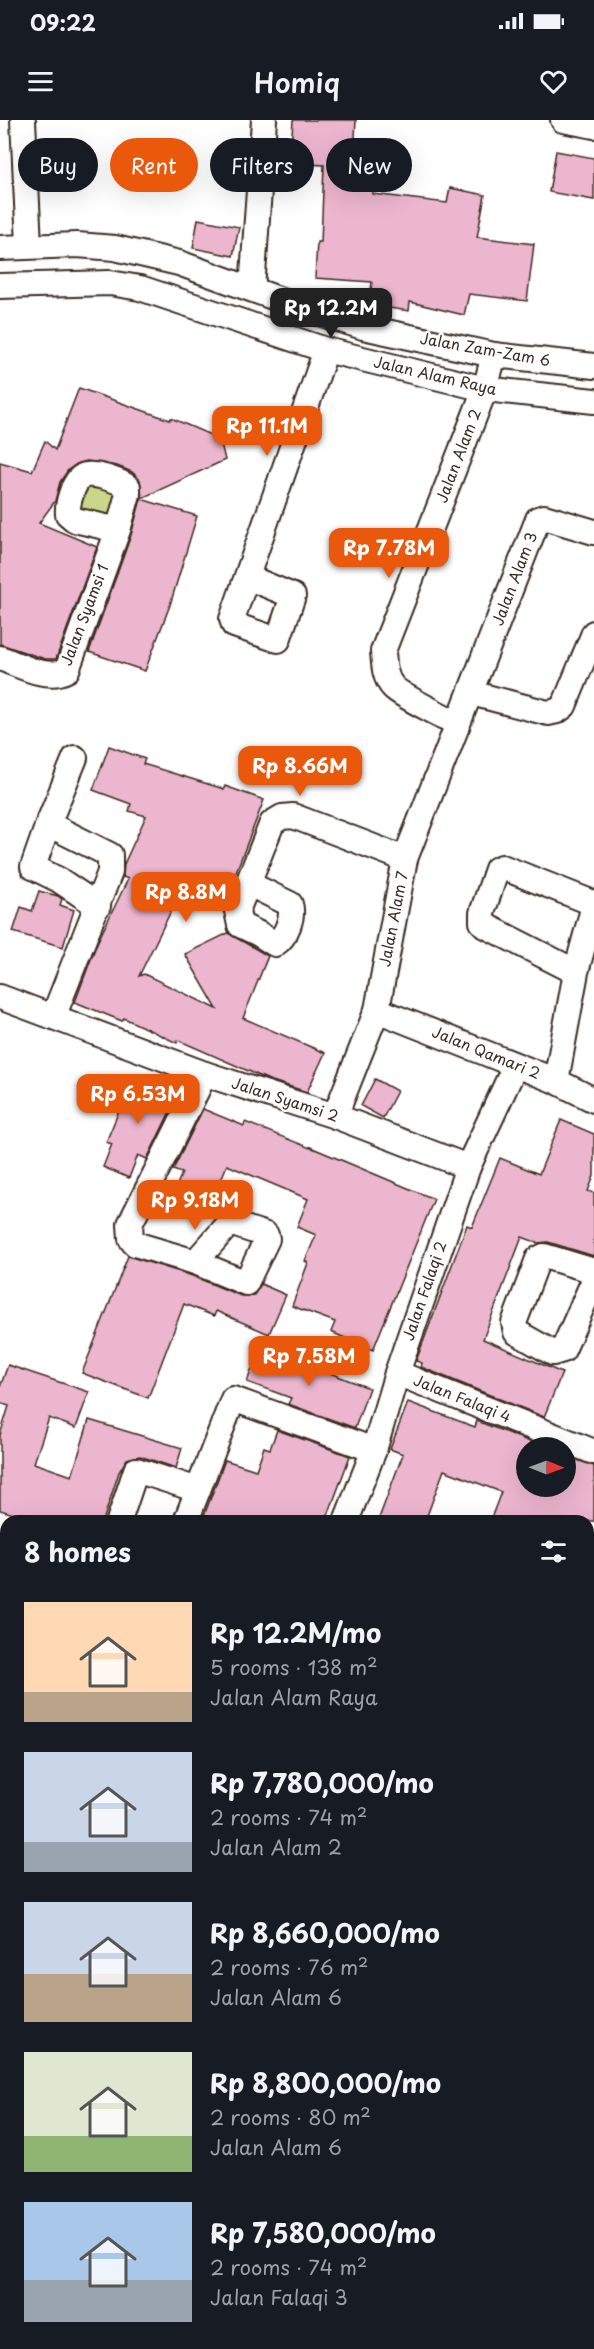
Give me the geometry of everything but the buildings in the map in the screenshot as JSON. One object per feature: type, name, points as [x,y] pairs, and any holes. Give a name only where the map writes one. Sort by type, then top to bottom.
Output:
[{"type":"street","points":[[23,120],[29,245]]},
{"type":"street","points":[[252,289],[264,120]]},
{"type":"street","points":[[563,120],[594,126]]},
{"type":"street","name":"Jalan Zam-Zam 6","points":[[0,248],[29,245],[115,248],[179,263],[363,327],[494,355],[594,366]]},
{"type":"street","name":"Jalan Alam Raya","points":[[0,286],[110,283],[140,288],[326,350],[485,390],[594,401]]},
{"type":"street","points":[[247,577],[326,350]]},
{"type":"street","name":"Jalan Alam 2","points":[[458,724],[394,688],[387,677],[383,651],[485,390],[494,355]]},
{"type":"street","name":"Jalan Alam 3","points":[[458,724],[538,519],[544,517],[594,532]]},
{"type":"street","name":"Jalan Syamsi 1","points":[[0,658],[47,675],[60,674],[67,669],[118,530]]},
{"type":"street","points":[[471,693],[548,713],[561,710],[594,633]]},
{"type":"street","name":"Jalan Alam 7","points":[[335,1116],[377,1010],[405,859],[458,724]]},
{"type":"street","points":[[75,758],[33,867],[59,880],[98,906]]},
{"type":"street","points":[[247,883],[272,823],[282,817],[293,816],[405,859]]},
{"type":"street","points":[[48,824],[110,855],[110,872],[54,1015]]},
{"type":"street","points":[[556,1081],[576,972],[593,915],[591,904],[502,867],[497,869],[482,913],[482,922],[576,972]]},
{"type":"street","name":"Jalan Syamsi 2","points":[[0,997],[54,1015],[205,1074],[335,1116],[468,1167]]},
{"type":"street","name":"Jalan Qamari 2","points":[[377,1010],[556,1081],[594,1100]]},
{"type":"street","name":"Jalan Falaqi 2","points":[[348,1515],[374,1450],[397,1373],[468,1167],[515,1066]]},
{"type":"street","points":[[195,1262],[135,1244],[129,1231],[130,1224],[205,1074]]},
{"type":"street","points":[[594,1271],[544,1256],[538,1259],[514,1323],[516,1332],[553,1353],[563,1350],[594,1280]]},
{"type":"street","name":"Jalan Falaqi 4","points":[[397,1373],[594,1452]]},
{"type":"street","points":[[188,1515],[233,1399],[374,1450]]},
{"type":"street","points":[[121,1515],[136,1470],[198,1490]]},
{"type":"green space","points":[[84,475],[128,487],[115,522],[68,514]]}]
